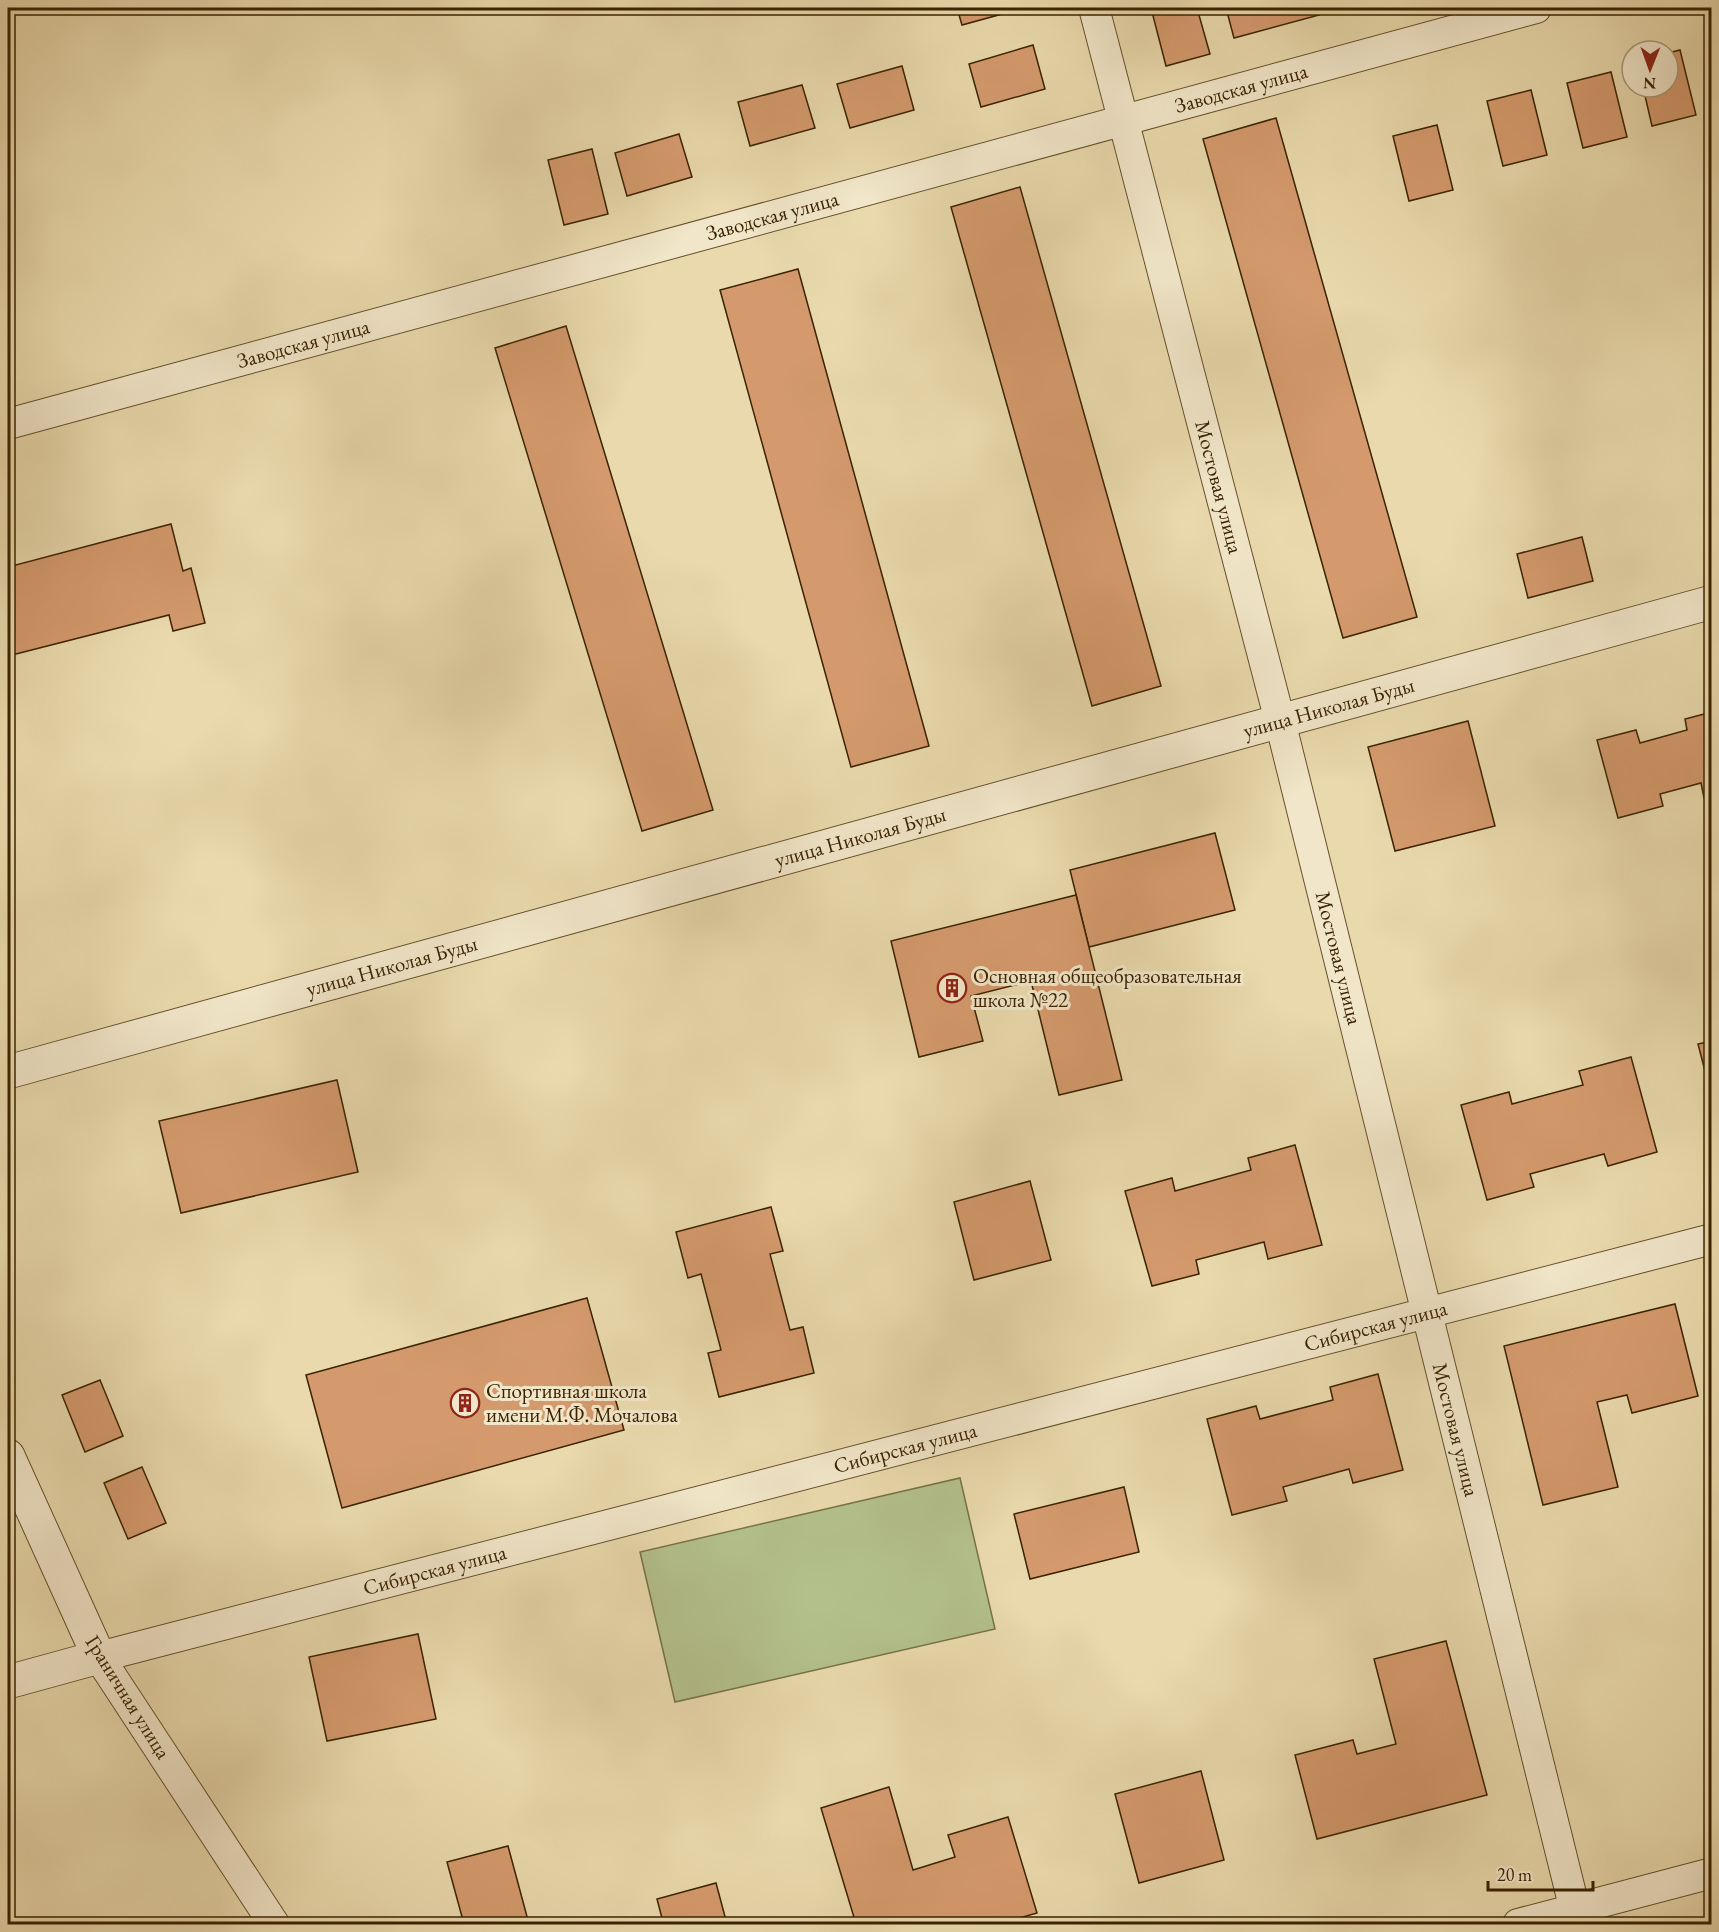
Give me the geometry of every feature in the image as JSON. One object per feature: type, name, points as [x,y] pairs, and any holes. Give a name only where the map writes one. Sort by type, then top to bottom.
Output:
[{"type":"street","name":"Мостовая улица","points":[[1094,8],[1280,721],[1575,1910]]},
{"type":"street","name":"Заводская улица","points":[[8,424],[1536,8]]},
{"type":"street","name":"улица Николая Буды","points":[[8,1072],[1712,602]]},
{"type":"street","name":"Сибирская улица","points":[[99,1657],[1426,1311],[1712,1239]]},
{"type":"street","name":"Граничная улица","points":[[8,1455],[99,1657],[274,1924]]},
{"type":"street","points":[[8,1682],[99,1657]]},
{"type":"street","points":[[1518,1924],[1712,1874]]},
{"type":"green space","points":[[960,1478],[995,1629],[675,1702],[640,1552]]},
{"type":"building","points":[[957,8],[1024,8],[962,25]]},
{"type":"building","points":[[1151,8],[1197,8],[1210,54],[1166,66]]},
{"type":"building","points":[[1226,8],[1317,8],[1319,15],[1234,38]]},
{"type":"building","points":[[1033,45],[1045,89],[981,107],[969,64]]},
{"type":"building","points":[[1680,50],[1696,115],[1652,126],[1646,99],[1680,99]]},
{"type":"building","points":[[902,66],[914,110],[850,128],[837,84]]},
{"type":"building","points":[[1611,72],[1627,137],[1583,148],[1567,83]]},
{"type":"building","points":[[802,85],[815,128],[750,146],[738,102]]},
{"type":"building","points":[[1531,90],[1547,155],[1503,166],[1487,101]]},
{"type":"building","points":[[1276,118],[1417,617],[1343,638],[1203,139]]},
{"type":"building","points":[[1437,125],[1453,190],[1409,201],[1393,136]]},
{"type":"building","points":[[679,134],[692,177],[627,196],[615,153]]},
{"type":"building","points":[[592,149],[608,214],[564,225],[548,160]]},
{"type":"building","points":[[1020,187],[1161,686],[1092,706],[951,207]]},
{"type":"building","points":[[798,269],[929,746],[851,767],[720,290]]},
{"type":"building","points":[[566,326],[713,810],[642,831],[495,348]]},
{"type":"building","points":[[171,524],[183,571],[191,568],[205,623],[173,631],[169,615],[8,656],[8,567]]},
{"type":"building","points":[[1582,537],[1593,581],[1528,598],[1517,554]]},
{"type":"building","points":[[1712,712],[1712,796],[1704,798],[1701,783],[1660,794],[1663,806],[1618,818],[1597,740],[1636,730],[1640,743],[1687,730],[1685,719]]},
{"type":"building","points":[[1468,721],[1495,826],[1395,851],[1368,747]]},
{"type":"building","name":"Основная общеобразовательная школа №22","points":[[1215,833],[1235,910],[1089,947],[1070,870]]},
{"type":"building","name":"Основная общеобразовательная школа №22","points":[[1076,895],[1122,1080],[1059,1095],[1031,981],[971,996],[983,1041],[919,1057],[891,941]]},
{"type":"building","points":[[1712,1041],[1712,1098],[1698,1044]]},
{"type":"building","points":[[1631,1057],[1657,1152],[1608,1166],[1604,1154],[1530,1174],[1534,1187],[1487,1200],[1461,1105],[1509,1092],[1512,1104],[1583,1085],[1579,1071]]},
{"type":"building","points":[[337,1080],[358,1172],[181,1213],[159,1121]]},
{"type":"building","points":[[1295,1145],[1322,1245],[1268,1259],[1264,1242],[1196,1260],[1199,1274],[1152,1286],[1125,1191],[1172,1178],[1175,1191],[1251,1170],[1248,1158]]},
{"type":"building","points":[[1030,1181],[1051,1260],[974,1280],[954,1202]]},
{"type":"building","points":[[771,1207],[783,1251],[770,1254],[790,1330],[803,1327],[814,1373],[719,1397],[708,1353],[721,1350],[701,1274],[688,1278],[676,1232]]},
{"type":"building","name":"Спортивная школа имени М.Ф. Мочалова","points":[[587,1298],[624,1430],[342,1508],[306,1375]]},
{"type":"building","points":[[1675,1304],[1698,1396],[1632,1413],[1627,1395],[1597,1402],[1618,1487],[1543,1505],[1504,1346]]},
{"type":"building","points":[[1378,1374],[1403,1470],[1353,1483],[1349,1469],[1283,1487],[1287,1501],[1232,1515],[1207,1419],[1256,1406],[1260,1419],[1333,1400],[1330,1387]]},
{"type":"building","points":[[100,1380],[123,1436],[85,1452],[62,1395]]},
{"type":"building","points":[[142,1467],[166,1523],[128,1539],[104,1483]]},
{"type":"building","points":[[1124,1487],[1139,1552],[1030,1579],[1014,1514]]},
{"type":"building","points":[[418,1634],[436,1719],[327,1741],[309,1657]]},
{"type":"building","points":[[1446,1641],[1487,1795],[1317,1839],[1295,1755],[1353,1740],[1357,1754],[1396,1744],[1374,1659]]},
{"type":"building","points":[[1201,1771],[1224,1860],[1139,1883],[1115,1794]]},
{"type":"building","points":[[889,1787],[913,1870],[955,1857],[948,1835],[1008,1817],[1037,1913],[999,1924],[856,1924],[821,1808]]},
{"type":"building","points":[[508,1846],[529,1924],[464,1924],[447,1862]]},
{"type":"building","points":[[716,1883],[727,1924],[656,1924],[663,1922],[657,1899]]},
{"type":"place","name":"Основная общеобразовательная школа №22","points":[[952,988]]},
{"type":"place","name":"Спортивная школа имени М.Ф. Мочалова","points":[[465,1403]]}]
